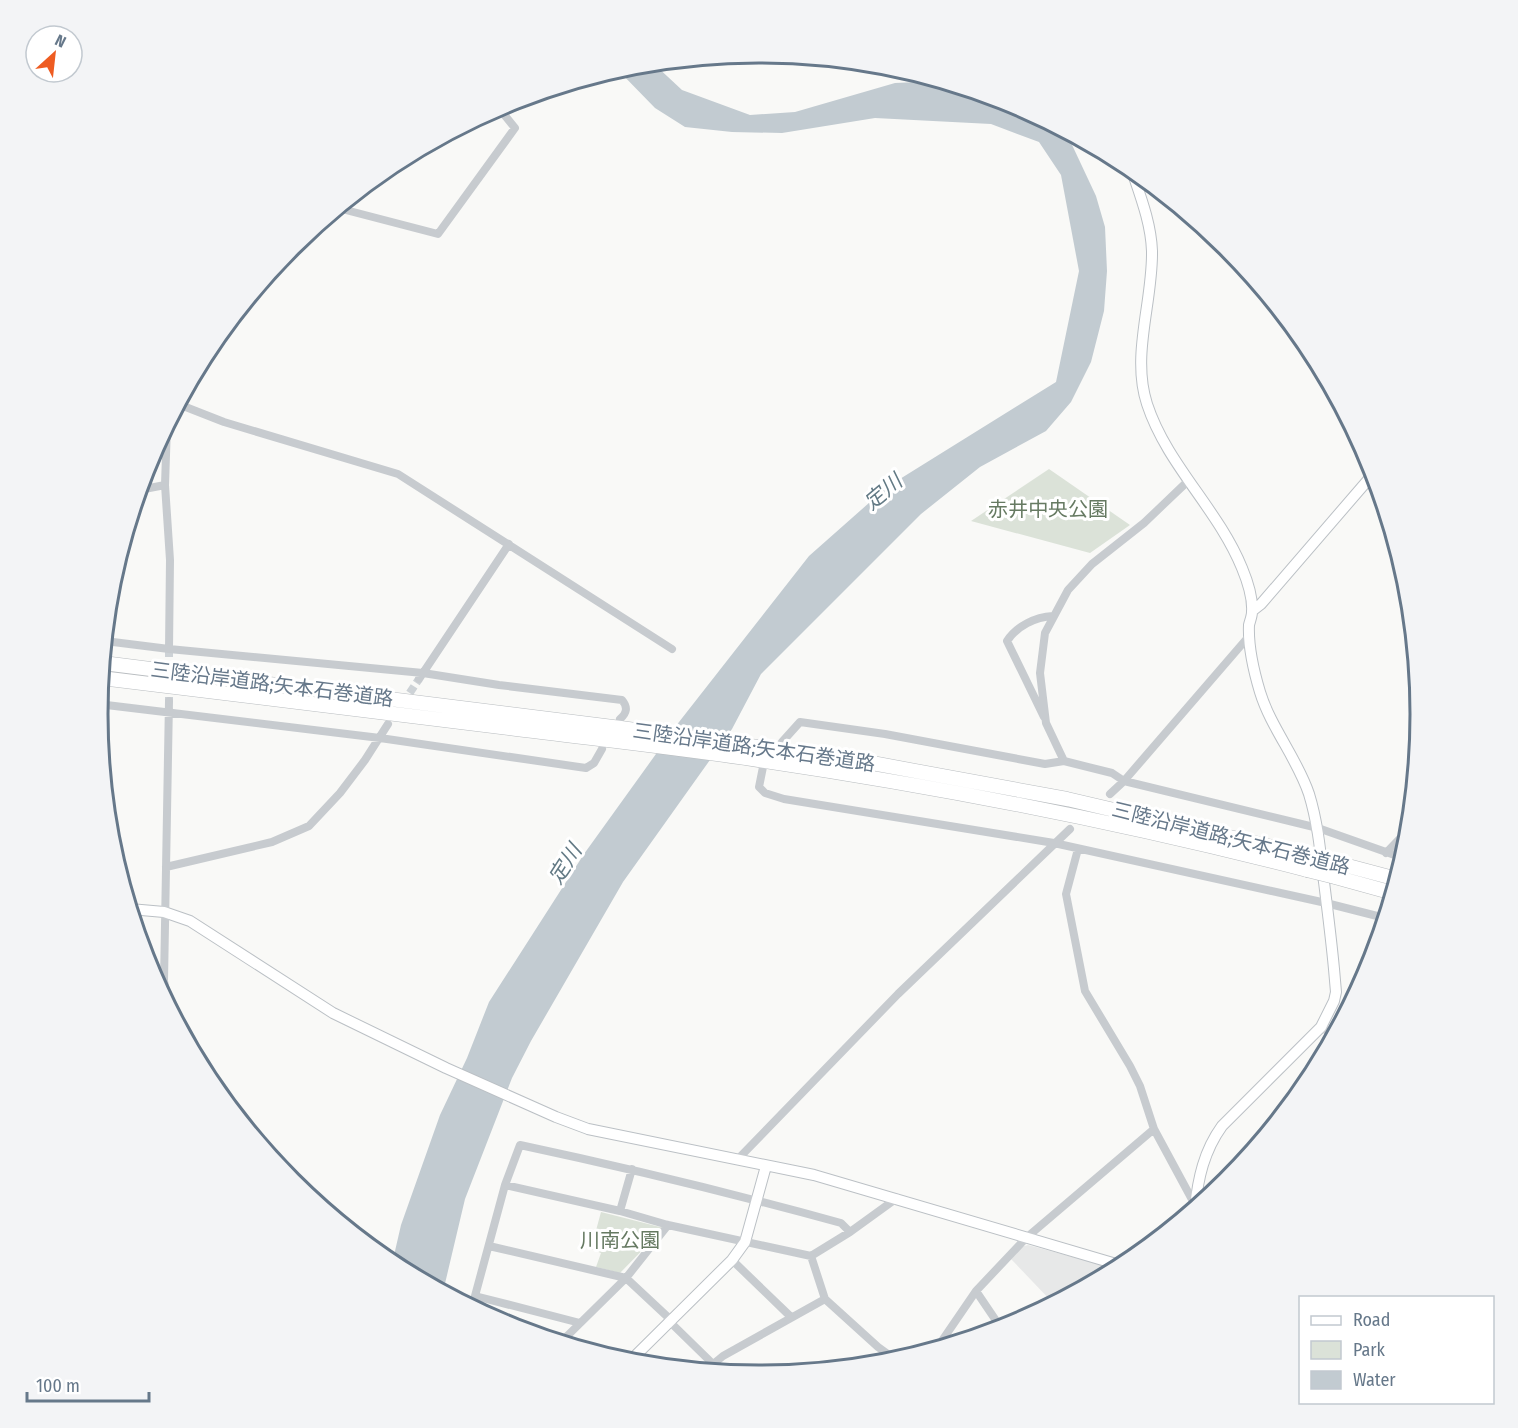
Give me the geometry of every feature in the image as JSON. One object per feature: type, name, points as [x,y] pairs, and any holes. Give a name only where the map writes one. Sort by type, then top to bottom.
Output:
[{"type":"highway","name":"三陸沿岸道路;矢本石巻道路","points":[[110,664],[620,724],[777,745],[1067,799],[1389,877]]},
{"type":"highway","name":"三陸沿岸道路;矢本石巻道路","points":[[109,679],[922,786],[1151,831],[1385,890]]},
{"type":"street","points":[[348,211],[438,234],[514,128],[504,115]]},
{"type":"street","points":[[1137,185],[1151,238],[1152,269],[1141,363],[1146,402],[1154,424],[1188,481],[1226,536],[1242,569],[1252,611],[1249,626],[1260,692],[1302,776],[1317,828],[1336,992],[1331,1010],[1321,1027],[1222,1126],[1211,1142],[1201,1166],[1197,1195]]},
{"type":"street","points":[[185,407],[224,422],[398,474],[672,649]]},
{"type":"street","points":[[166,446],[165,485],[170,560],[169,649]]},
{"type":"street","points":[[1046,723],[1040,673],[1045,633],[1068,590],[1092,564],[1144,523],[1188,481]]},
{"type":"street","points":[[1252,611],[1261,604],[1366,482]]},
{"type":"street","points":[[149,488],[165,485]]},
{"type":"street","points":[[421,676],[509,544]]},
{"type":"street","points":[[1053,616],[1042,616],[1014,630],[1007,641],[1064,761]]},
{"type":"street","points":[[1110,794],[1124,781],[1250,635]]},
{"type":"street","points":[[112,642],[622,700],[626,709],[620,724]]},
{"type":"street","points":[[164,977],[169,701]]},
{"type":"street","points":[[108,705],[380,738],[586,768],[594,763],[607,745]]},
{"type":"street","points":[[777,745],[800,722],[885,734],[1045,764],[1064,761],[1112,773],[1124,781],[1317,828],[1394,855]]},
{"type":"street","points":[[166,867],[272,842],[309,826],[340,793],[388,724]]},
{"type":"street","points":[[763,764],[759,787],[765,793],[784,799],[1054,843],[1377,916]]},
{"type":"street","points":[[737,1160],[898,994],[1070,829]]},
{"type":"street","points":[[1386,853],[1397,842]]},
{"type":"street","points":[[1078,849],[1066,894],[1082,980],[1092,1004],[1140,1086],[1154,1129],[1191,1200]]},
{"type":"street","points":[[139,910],[180,916],[202,927],[333,1013],[446,1068],[588,1129],[813,1175],[1110,1262]]},
{"type":"street","points":[[1321,1027],[1328,1031]]},
{"type":"street","points":[[944,1338],[976,1291],[1026,1238],[1154,1129]]},
{"type":"street","points":[[474,1299],[506,1185],[520,1145],[632,1169],[756,1200],[841,1223],[850,1232]]},
{"type":"street","points":[[638,1353],[732,1260],[745,1242],[766,1166]]},
{"type":"street","points":[[620,1211],[632,1169]]},
{"type":"street","points":[[506,1185],[620,1211],[668,1225],[811,1256],[850,1232],[897,1198]]},
{"type":"street","points":[[567,1336],[626,1278],[668,1225]]},
{"type":"street","points":[[489,1246],[626,1278],[670,1321],[706,1363]]},
{"type":"street","points":[[811,1256],[825,1299],[885,1352]]},
{"type":"street","points":[[732,1260],[791,1317]]},
{"type":"street","points":[[976,1291],[995,1320]]},
{"type":"street","points":[[475,1296],[580,1323]]},
{"type":"street","points":[[714,1364],[723,1356],[825,1299]]},
{"type":"shaded area","points":[[1028,1245],[1104,1266],[1048,1298],[1011,1259],[1021,1247]]},
{"type":"green space","name":"赤井中央公園","points":[[1049,469],[1130,525],[1090,553],[971,521]]},
{"type":"green space","name":"川南公園","points":[[601,1212],[664,1228],[620,1273],[596,1267],[601,1253],[591,1249]]},
{"type":"water","name":"定川","points":[[662,71],[682,90],[750,115],[795,112],[895,83],[914,82],[968,98],[1047,130],[1071,143],[1096,196],[1105,227],[1107,271],[1104,311],[1091,362],[1071,402],[1046,431],[980,467],[921,514],[761,674],[732,729],[623,882],[531,1041],[512,1078],[465,1199],[445,1284],[395,1253],[401,1225],[440,1115],[467,1058],[489,1002],[584,854],[679,722],[809,556],[887,487],[1056,382],[1079,271],[1061,175],[1039,142],[991,124],[875,118],[782,133],[732,132],[685,127],[655,108],[625,77]]},
{"type":"tunnel","points":[[169,649],[169,701]]},
{"type":"tunnel","points":[[403,703],[419,679]]}]
